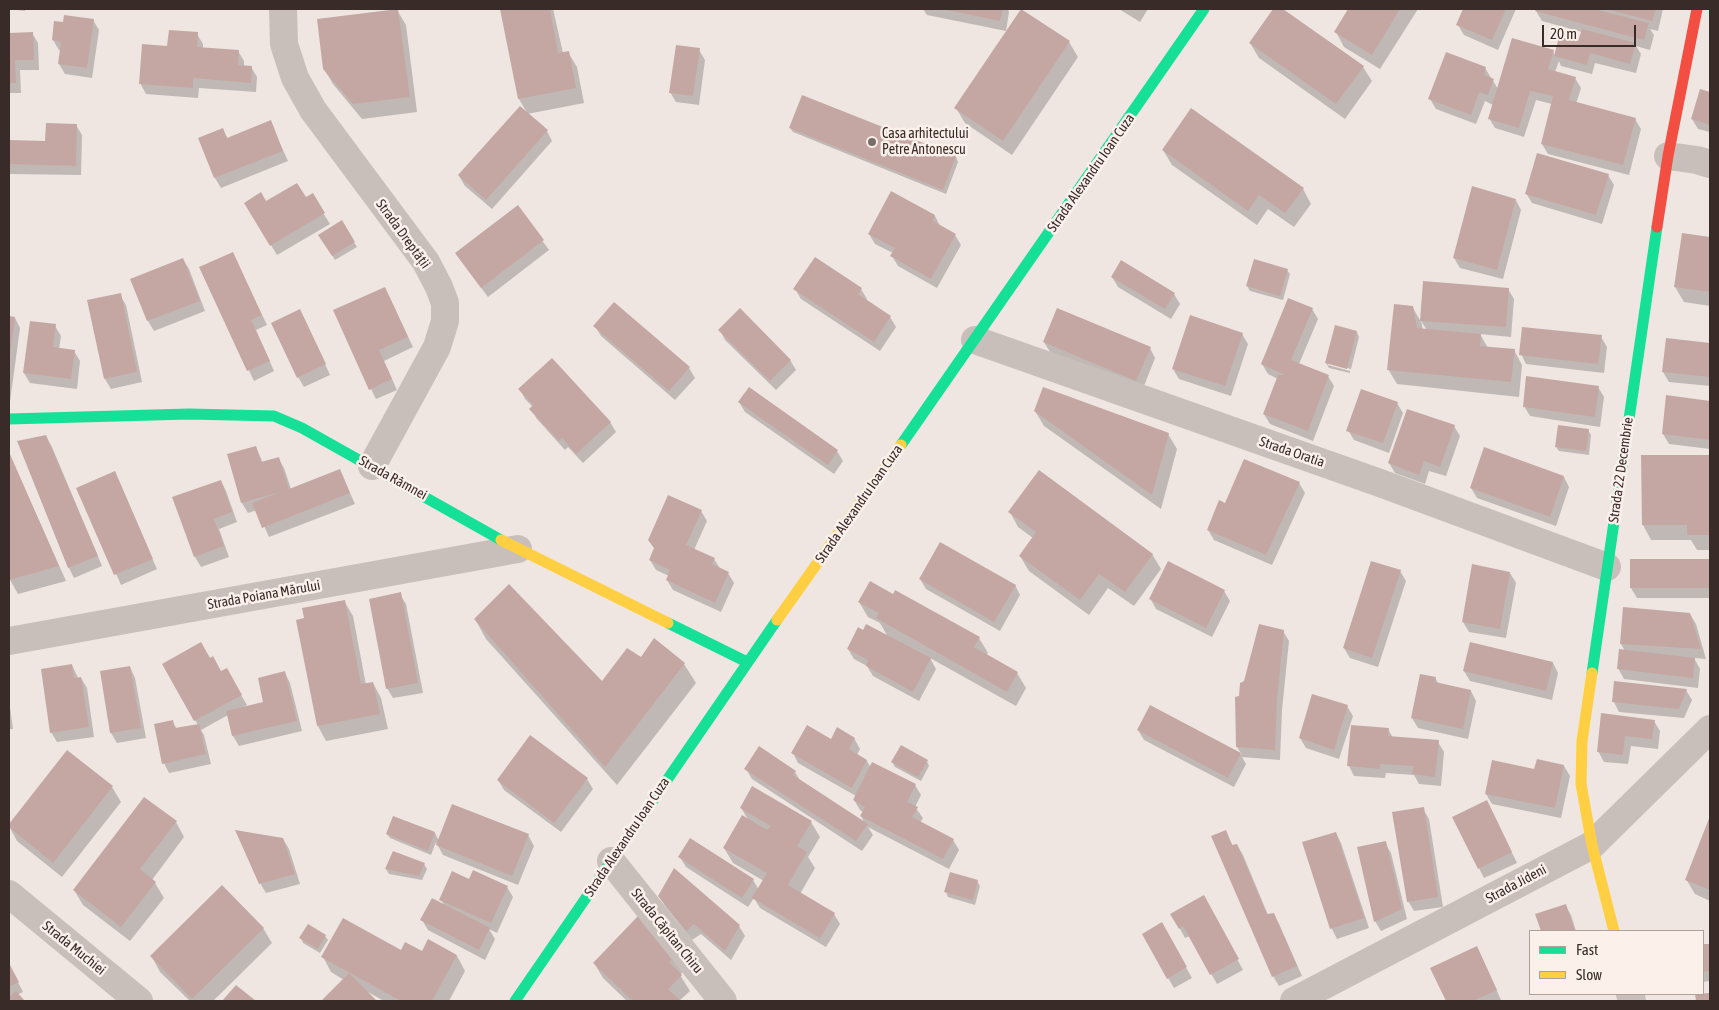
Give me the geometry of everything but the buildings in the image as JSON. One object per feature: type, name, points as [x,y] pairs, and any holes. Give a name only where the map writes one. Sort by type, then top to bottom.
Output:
[{"type":"street","name":"Strada Dreptății","points":[[283,9],[284,44],[294,78],[313,110],[426,262],[445,303],[445,321],[437,347],[372,466]]},
{"type":"street","name":"Strada Alexandru Ioan Cuza","points":[[514,1001],[747,662],[976,340],[1204,9]]},
{"type":"street","name":"Strada 22 Decembrie","points":[[1614,930],[1592,845],[1581,784],[1582,741],[1668,156],[1697,9]]},
{"type":"street","points":[[1668,156],[1710,164]]},
{"type":"street","name":"Strada Oratia","points":[[976,340],[1380,483],[1607,567]]},
{"type":"street","name":"Strada Râmnei","points":[[9,419],[189,414],[274,416],[302,428],[372,466],[518,549],[747,662]]},
{"type":"street","name":"Strada Poiana Mărului","points":[[9,641],[518,549]]},
{"type":"street","name":"Strada Jideni","points":[[1294,1001],[1592,845],[1710,729]]},
{"type":"street","name":"Strada Căpitan Chiru","points":[[611,861],[723,1001]]},
{"type":"street","name":"Strada Muchiei","points":[[9,894],[139,1001]]},
{"type":"traffic: fast","points":[[901,445],[1204,9]]},
{"type":"traffic: fast","points":[[1592,673],[1657,227]]},
{"type":"traffic: fast","points":[[9,419],[189,414],[274,416],[302,428],[501,540]]},
{"type":"traffic: fast","points":[[515,1001],[777,620]]},
{"type":"traffic: fast","points":[[668,623],[747,662]]},
{"type":"traffic: slow","points":[[777,620],[901,445]]},
{"type":"traffic: slow","points":[[501,540],[668,623]]},
{"type":"traffic: slow","points":[[1592,673],[1582,741],[1581,784],[1592,845],[1614,930]]},
{"type":"traffic: jam","points":[[1657,227],[1668,156],[1697,9]]},
{"type":"place","name":"Casa arhitectului Petre Antonescu","points":[[872,142]]}]
